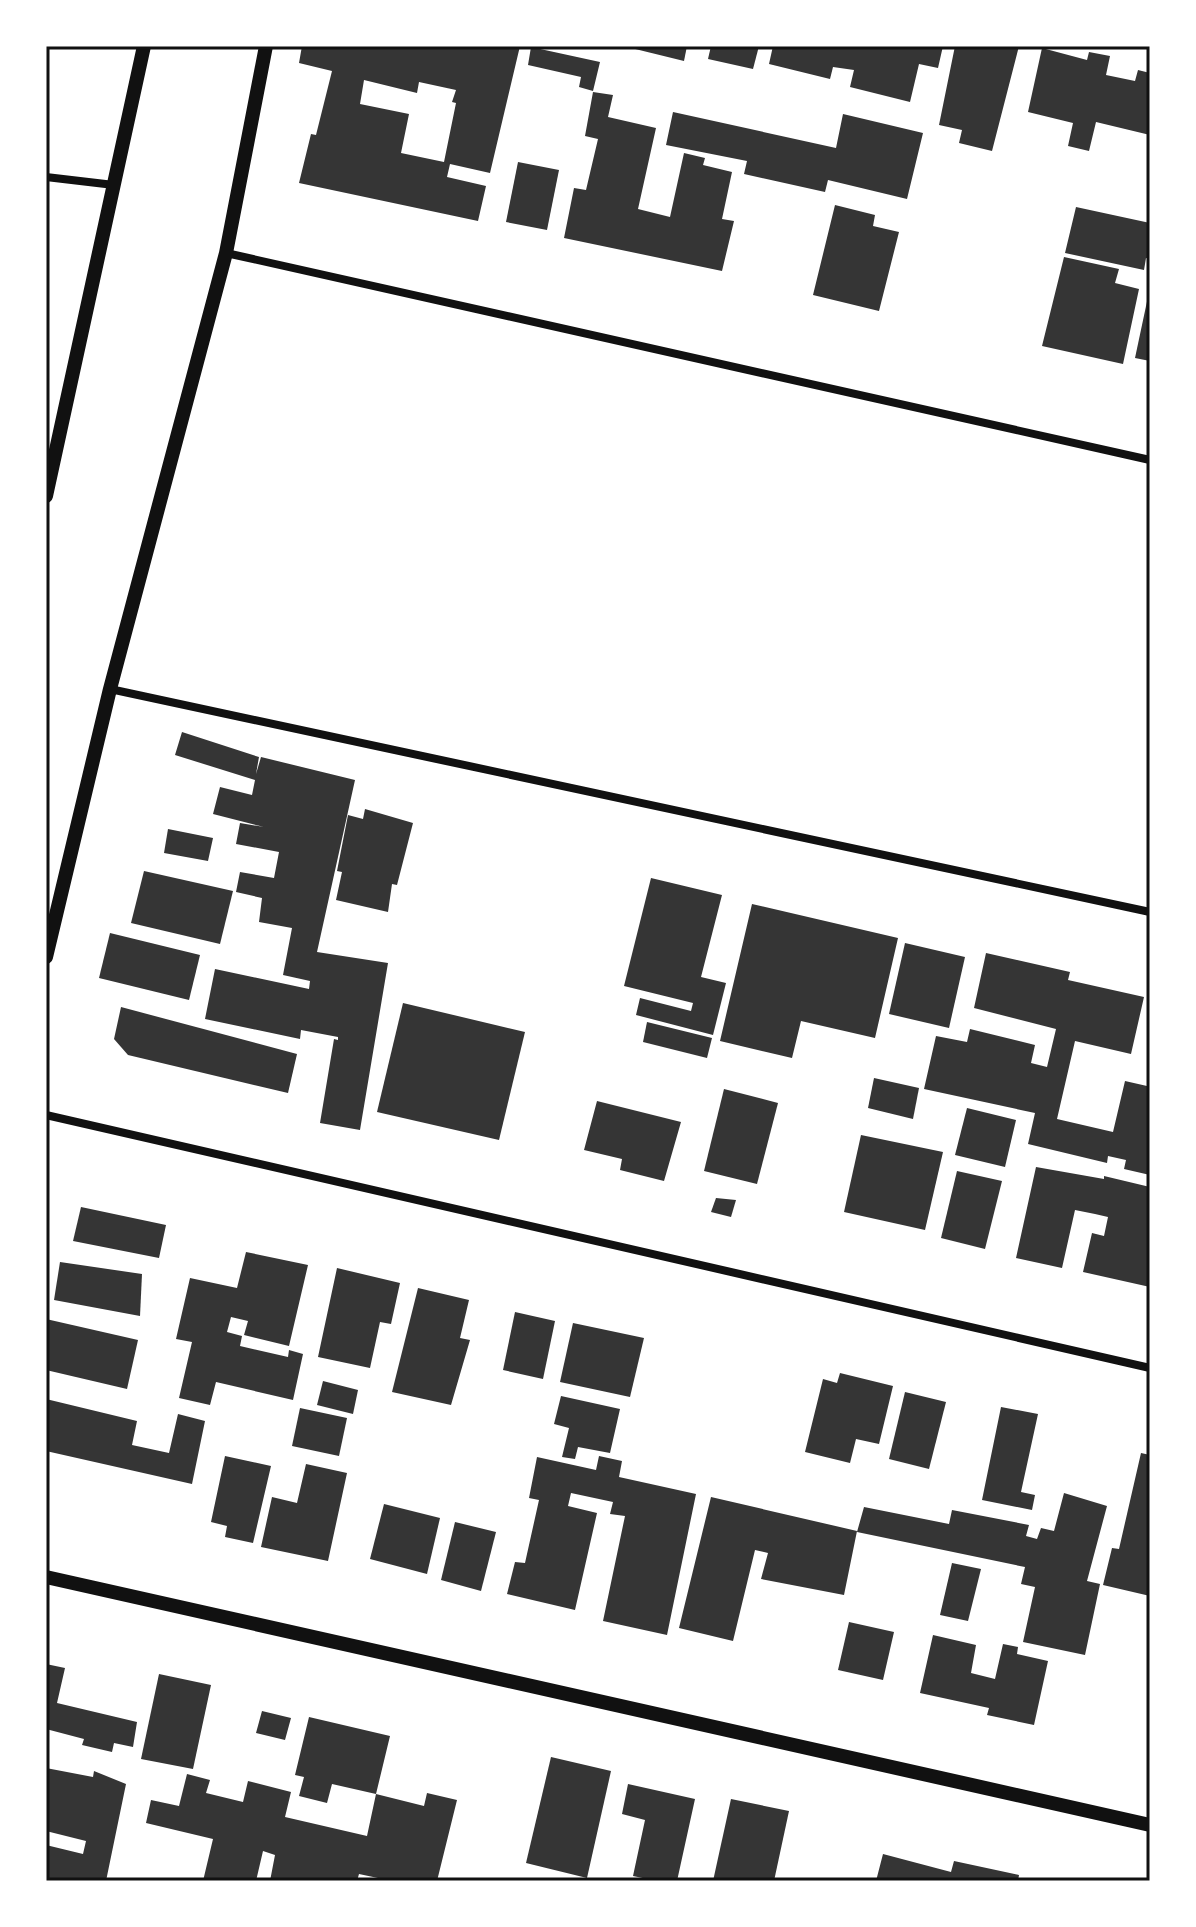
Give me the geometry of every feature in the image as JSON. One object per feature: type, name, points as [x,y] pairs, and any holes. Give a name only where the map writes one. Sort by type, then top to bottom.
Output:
[{"type":"street","points":[[46,496],[144,46]]},
{"type":"street","points":[[46,957],[110,689],[226,253],[266,46]]},
{"type":"street","points":[[46,177],[114,185]]},
{"type":"street","points":[[226,253],[1150,460]]},
{"type":"street","points":[[110,689],[1150,912]]},
{"type":"street","points":[[46,1115],[1150,1368]]},
{"type":"street","points":[[46,1577],[1150,1825]]},
{"type":"building","points":[[302,46],[520,46],[490,173],[450,164],[447,177],[486,186],[478,221],[299,183],[311,134],[316,135],[332,71],[299,63]],"holes":[[[364,80],[417,93],[419,82],[456,90],[444,162],[401,153],[409,114],[360,104]]]},
{"type":"building","points":[[623,46],[687,46],[684,61]]},
{"type":"building","points":[[711,46],[759,46],[753,69],[708,59]]},
{"type":"building","points":[[773,46],[943,46],[938,68],[919,64],[910,102],[850,87],[854,70],[833,67],[830,79],[769,64]]},
{"type":"building","points":[[955,46],[1019,46],[992,151],[959,143],[962,130],[939,125]]},
{"type":"building","points":[[531,47],[600,62],[593,91],[579,87],[581,77],[528,65]]},
{"type":"building","points":[[1042,48],[1087,60],[1089,52],[1110,56],[1106,75],[1135,81],[1138,70],[1150,73],[1150,135],[1096,122],[1089,151],[1068,146],[1073,123],[1028,112]]},
{"type":"building","points":[[593,92],[613,95],[608,117],[656,128],[638,209],[670,217],[684,153],[705,158],[703,165],[732,172],[722,219],[734,221],[722,271],[564,238],[574,188],[586,190],[598,139],[585,136]]},
{"type":"building","points":[[673,112],[836,148],[843,114],[923,133],[907,199],[828,180],[825,192],[744,174],[747,161],[666,145]]},
{"type":"building","points":[[518,162],[559,170],[547,230],[506,222]]},
{"type":"building","points":[[835,205],[875,215],[873,226],[899,232],[879,311],[813,295]]},
{"type":"building","points":[[1076,207],[1150,223],[1150,259],[1146,258],[1144,270],[1065,253]]},
{"type":"building","points":[[1064,257],[1119,269],[1115,283],[1139,289],[1123,364],[1042,346]]},
{"type":"building","points":[[1150,292],[1150,361],[1135,358]]},
{"type":"building","points":[[182,732],[259,757],[256,774],[261,757],[355,780],[317,952],[388,963],[360,1130],[320,1123],[334,1039],[338,1040],[338,1037],[301,1030],[300,1039],[205,1019],[215,969],[309,989],[310,981],[283,975],[292,928],[259,922],[262,898],[236,892],[240,872],[274,878],[279,852],[236,844],[240,823],[264,827],[213,814],[220,787],[252,795],[255,780],[175,755]]},
{"type":"building","points":[[365,809],[413,823],[397,885],[392,884],[388,912],[336,900],[342,872],[337,871],[348,815],[363,819]]},
{"type":"building","points":[[168,829],[213,838],[208,861],[164,853]]},
{"type":"building","points":[[144,871],[233,891],[220,944],[131,923]]},
{"type":"building","points":[[651,878],[722,895],[701,977],[726,983],[713,1035],[636,1015],[640,998],[691,1011],[693,1003],[624,986]]},
{"type":"building","points":[[752,904],[898,938],[875,1038],[801,1021],[792,1058],[720,1041]]},
{"type":"building","points":[[110,933],[200,955],[189,1000],[99,978]]},
{"type":"building","points":[[905,943],[965,957],[949,1028],[889,1014]]},
{"type":"building","points":[[986,953],[1070,972],[1068,980],[1144,997],[1131,1054],[1075,1041],[1057,1119],[1113,1132],[1125,1081],[1147,1086],[1150,1080],[1150,1175],[1124,1169],[1126,1160],[1108,1156],[1107,1163],[1028,1144],[1035,1113],[924,1089],[936,1036],[967,1042],[970,1029],[1035,1045],[1031,1063],[1047,1067],[1056,1029],[974,1008]]},
{"type":"building","points":[[403,1003],[525,1032],[499,1140],[377,1112]]},
{"type":"building","points":[[121,1007],[297,1054],[288,1093],[128,1055],[114,1039]]},
{"type":"building","points":[[647,1022],[712,1038],[707,1058],[643,1042]]},
{"type":"building","points":[[874,1078],[919,1088],[913,1119],[868,1108]]},
{"type":"building","points":[[724,1089],[778,1103],[757,1184],[704,1171]]},
{"type":"building","points":[[597,1101],[681,1122],[664,1181],[620,1170],[622,1159],[584,1150]]},
{"type":"building","points":[[967,1108],[1016,1120],[1005,1167],[955,1155]]},
{"type":"building","points":[[861,1135],[943,1152],[925,1230],[844,1212]]},
{"type":"building","points":[[1036,1167],[1104,1179],[1104,1176],[1150,1187],[1150,1287],[1083,1272],[1092,1233],[1104,1236],[1108,1217],[1095,1214],[1075,1210],[1062,1268],[1016,1258]]},
{"type":"building","points":[[957,1171],[1002,1181],[985,1249],[941,1238]]},
{"type":"building","points":[[716,1198],[736,1200],[731,1217],[711,1212]]},
{"type":"building","points":[[81,1207],[166,1225],[159,1258],[73,1241]]},
{"type":"building","points":[[246,1252],[308,1265],[289,1346],[244,1335],[248,1321],[231,1317],[227,1332],[242,1336],[240,1346],[288,1357],[289,1350],[303,1354],[293,1400],[216,1382],[210,1405],[179,1398],[192,1342],[176,1339],[190,1278],[237,1288]]},
{"type":"building","points":[[60,1262],[142,1274],[140,1316],[54,1300]]},
{"type":"building","points":[[337,1268],[400,1283],[391,1324],[380,1322],[370,1368],[318,1357]]},
{"type":"building","points":[[418,1288],[469,1300],[460,1338],[470,1340],[451,1405],[392,1392]]},
{"type":"building","points":[[515,1312],[555,1321],[543,1379],[503,1370]]},
{"type":"building","points":[[46,1319],[138,1340],[127,1389],[46,1370]]},
{"type":"building","points":[[573,1323],[644,1338],[630,1397],[560,1382]]},
{"type":"building","points":[[840,1373],[893,1386],[879,1444],[856,1439],[850,1463],[805,1452],[823,1379],[837,1383]]},
{"type":"building","points":[[323,1381],[358,1390],[353,1414],[317,1405]]},
{"type":"building","points":[[905,1392],[946,1402],[929,1469],[889,1459]]},
{"type":"building","points":[[561,1396],[620,1409],[610,1453],[578,1447],[575,1459],[562,1457],[569,1428],[554,1424]]},
{"type":"building","points":[[46,1399],[137,1421],[132,1445],[169,1453],[178,1414],[205,1421],[192,1484],[46,1451]]},
{"type":"building","points":[[1001,1407],[1038,1414],[1021,1492],[1035,1495],[1032,1510],[982,1500]]},
{"type":"building","points":[[300,1408],[347,1418],[339,1456],[292,1446]]},
{"type":"building","points":[[1141,1453],[1150,1455],[1150,1596],[1103,1585],[1112,1548],[1119,1549]]},
{"type":"building","points":[[225,1456],[271,1466],[253,1543],[225,1537],[227,1526],[211,1522]]},
{"type":"building","points":[[599,1456],[622,1461],[619,1477],[696,1494],[667,1635],[603,1621],[625,1516],[610,1514],[613,1502],[571,1493],[568,1506],[597,1513],[575,1610],[507,1594],[515,1562],[525,1563],[539,1500],[529,1498],[537,1457],[596,1470]]},
{"type":"building","points":[[306,1464],[347,1473],[328,1561],[261,1547],[272,1497],[297,1503]]},
{"type":"building","points":[[1064,1493],[1107,1506],[1087,1581],[1100,1584],[1085,1655],[1023,1642],[1035,1587],[1021,1584],[1025,1567],[857,1532],[864,1507],[949,1524],[952,1510],[1029,1525],[1026,1536],[1037,1539],[1041,1528],[1054,1531]]},
{"type":"building","points":[[711,1497],[857,1531],[844,1595],[761,1579],[768,1553],[755,1550],[733,1641],[679,1628]]},
{"type":"building","points":[[384,1504],[440,1518],[427,1574],[370,1559]]},
{"type":"building","points":[[455,1522],[496,1532],[481,1591],[441,1580]]},
{"type":"building","points":[[952,1563],[981,1569],[968,1621],[940,1615]]},
{"type":"building","points":[[849,1622],[894,1632],[883,1680],[838,1670]]},
{"type":"building","points":[[933,1635],[976,1645],[971,1673],[995,1679],[1003,1644],[1018,1647],[1017,1654],[1048,1661],[1034,1725],[987,1715],[989,1708],[920,1693]]},
{"type":"building","points":[[46,1664],[65,1668],[57,1703],[137,1722],[133,1747],[114,1743],[112,1752],[82,1745],[84,1739],[46,1729]]},
{"type":"building","points":[[159,1674],[211,1685],[193,1769],[141,1759]]},
{"type":"building","points":[[262,1711],[291,1718],[285,1740],[256,1733]]},
{"type":"building","points":[[309,1717],[390,1736],[376,1794],[332,1784],[327,1803],[299,1796],[304,1777],[295,1775]]},
{"type":"building","points":[[551,1757],[611,1771],[587,1878],[526,1863]]},
{"type":"building","points":[[46,1768],[93,1777],[94,1771],[126,1784],[106,1881],[46,1881],[46,1845],[83,1854],[86,1841],[46,1831]]},
{"type":"building","points":[[187,1774],[210,1780],[206,1793],[243,1802],[248,1781],[291,1792],[285,1817],[367,1836],[376,1794],[424,1806],[427,1793],[457,1800],[437,1881],[392,1881],[359,1874],[357,1881],[270,1881],[275,1855],[263,1851],[256,1881],[203,1881],[213,1839],[146,1823],[151,1800],[179,1806]]},
{"type":"building","points":[[628,1784],[695,1799],[677,1881],[633,1876],[645,1820],[622,1814]]},
{"type":"building","points":[[731,1799],[789,1811],[774,1881],[713,1881]]},
{"type":"building","points":[[883,1854],[951,1872],[954,1861],[1019,1875],[1018,1881],[876,1881]]}]
